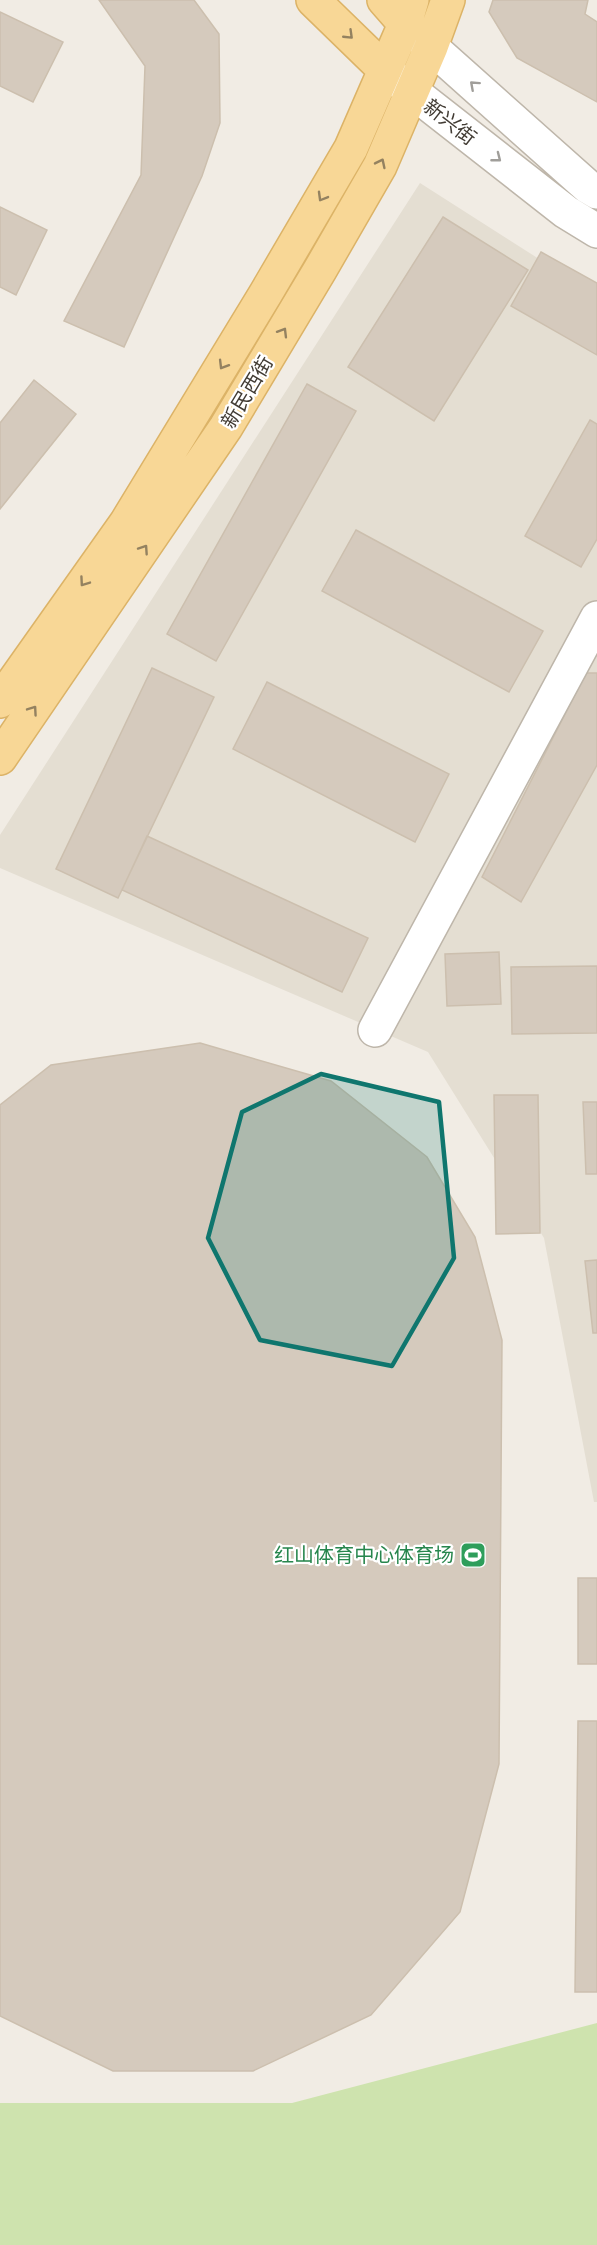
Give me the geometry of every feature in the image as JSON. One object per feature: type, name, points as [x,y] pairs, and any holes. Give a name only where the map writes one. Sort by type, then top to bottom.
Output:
[{"type":"main road","name":"新兴街","points":[[313,0],[385,70]]},
{"type":"main road","points":[[384,0],[409,12]]},
{"type":"main road","name":"新民西街","points":[[0,758],[226,427],[380,166],[431,47],[448,0]]},
{"type":"main road","name":"新民西街","points":[[0,701],[126,523],[351,148],[409,12]]},
{"type":"street","points":[[409,12],[431,47],[587,186],[597,192]]},
{"type":"street","name":"新兴街","points":[[385,70],[566,212],[597,231]]},
{"type":"street","points":[[375,1030],[597,618]]},
{"type":"highlighted area","points":[[321,1074],[439,1102],[454,1258],[392,1366],[260,1340],[208,1238],[242,1112]]},
{"type":"shaded area","points":[[420,183],[597,296],[597,1502],[594,1502],[544,1238],[428,1052],[0,868],[0,835]]},
{"type":"green space","points":[[597,2023],[597,2245],[0,2245],[0,2103],[292,2103]]},
{"type":"building","points":[[99,0],[194,0],[219,34],[220,123],[202,176],[124,347],[64,321],[141,175],[145,66]]},
{"type":"building","points":[[493,0],[588,0],[585,14],[597,22],[597,102],[517,58],[489,12]]},
{"type":"building","points":[[0,12],[63,42],[33,102],[0,86]]},
{"type":"building","points":[[0,207],[47,230],[16,295],[0,287]]},
{"type":"building","points":[[443,217],[528,270],[434,421],[348,367]]},
{"type":"building","points":[[541,252],[597,283],[597,355],[511,306]]},
{"type":"building","points":[[34,380],[76,414],[0,509],[0,423]]},
{"type":"building","points":[[307,384],[356,411],[216,661],[167,634]]},
{"type":"building","points":[[590,420],[597,424],[597,539],[581,567],[525,536]]},
{"type":"building","points":[[356,530],[543,631],[509,692],[322,591]]},
{"type":"building","points":[[152,668],[214,697],[118,898],[56,869]]},
{"type":"building","points":[[586,673],[597,673],[597,765],[521,902],[482,877]]},
{"type":"building","points":[[267,682],[449,774],[415,842],[233,749]]},
{"type":"building","points":[[147,836],[368,938],[342,992],[122,890]]},
{"type":"building","points":[[499,952],[501,1004],[447,1006],[445,954]]},
{"type":"building","points":[[597,966],[597,1033],[512,1034],[511,967]]},
{"type":"building","points":[[200,1043],[331,1081],[427,1157],[475,1237],[502,1340],[499,1764],[460,1912],[371,2015],[253,2071],[113,2071],[0,2016],[0,1105],[51,1065]]},
{"type":"building","points":[[494,1095],[538,1095],[540,1233],[496,1234]]},
{"type":"building","points":[[583,1102],[597,1102],[597,1174],[586,1174]]},
{"type":"building","points":[[597,1260],[597,1333],[593,1333],[585,1261]]},
{"type":"building","points":[[578,1578],[597,1578],[597,1664],[578,1664]]},
{"type":"building","points":[[578,1721],[597,1721],[597,1992],[575,1992]]},
{"type":"place","name":"红山体育中心体育场","points":[[473,1555]]}]
